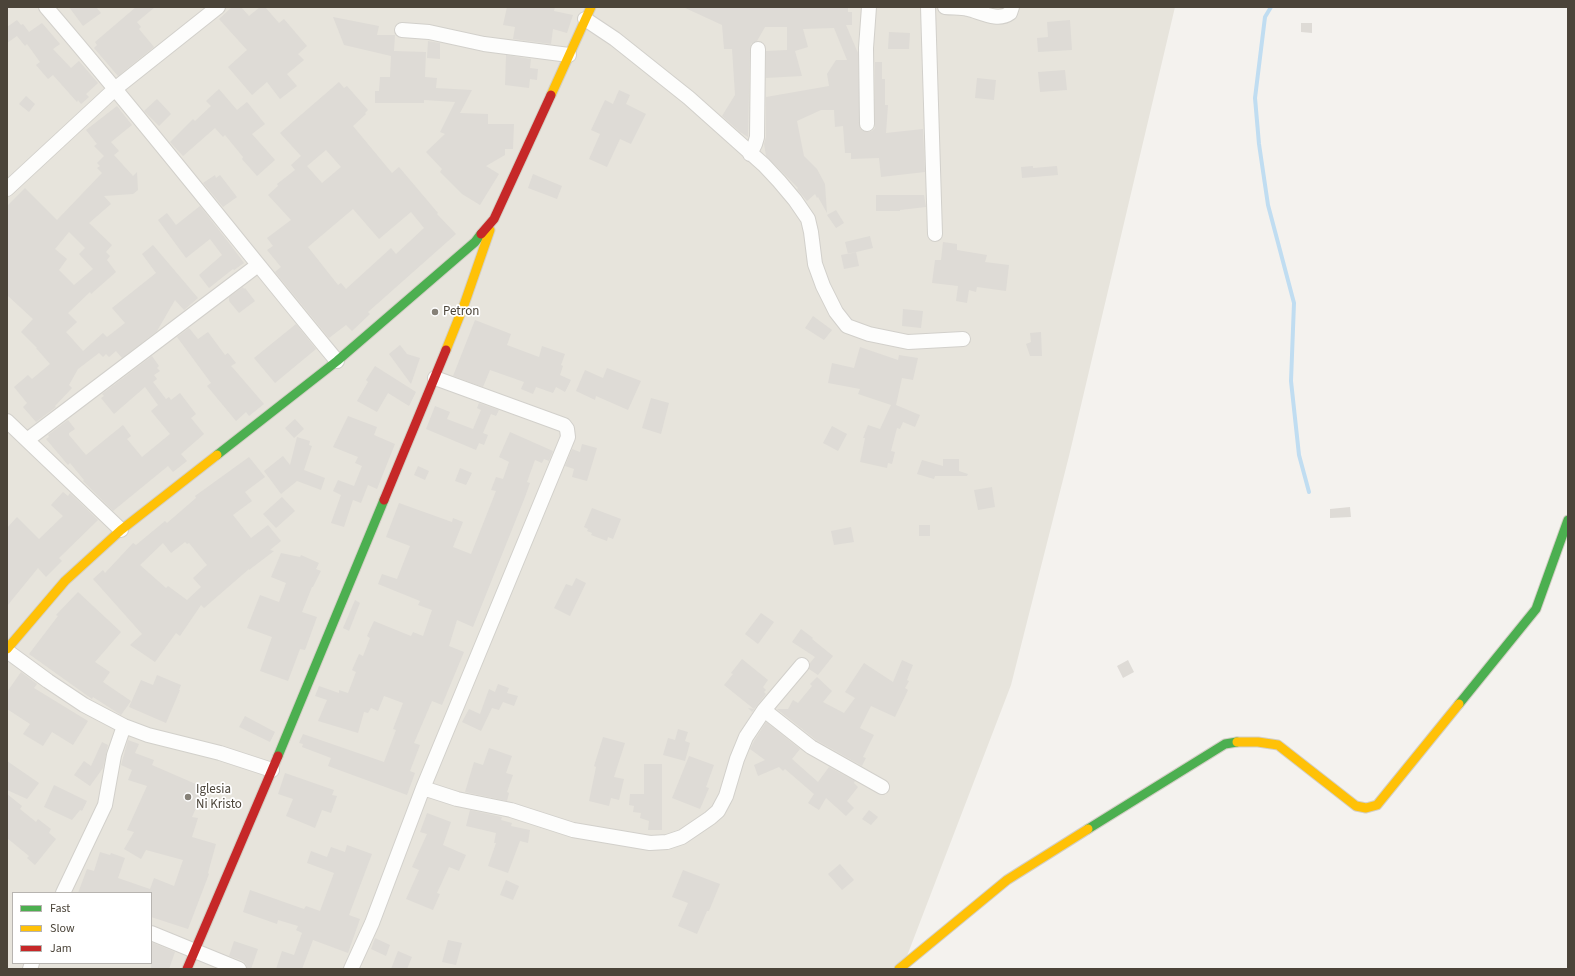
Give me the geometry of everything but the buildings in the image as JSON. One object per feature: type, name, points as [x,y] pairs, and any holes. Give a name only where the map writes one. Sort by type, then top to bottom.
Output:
[{"type":"street","points":[[46,7],[116,88],[337,361]]},
{"type":"street","points":[[7,189],[116,88],[218,7]]},
{"type":"street","points":[[867,124],[866,48],[869,7]]},
{"type":"street","points":[[928,7],[935,234]]},
{"type":"street","points":[[945,7],[966,8],[1000,17],[1006,16],[1010,13],[1012,7]]},
{"type":"street","points":[[187,969],[272,770],[435,378],[464,305],[494,219],[588,13],[616,39],[689,98],[750,154],[764,164],[780,181],[808,219],[815,264],[823,286],[836,312],[847,326],[868,334],[908,342],[963,339]]},
{"type":"street","points":[[402,30],[429,32],[484,44],[569,55]]},
{"type":"street","points":[[750,154],[757,137],[758,49]]},
{"type":"street","points":[[272,770],[220,753],[148,735],[124,726],[84,705],[48,681],[7,650],[65,581],[120,530],[337,361],[475,242],[494,219]]},
{"type":"street","points":[[27,440],[258,265]]},
{"type":"street","points":[[351,969],[372,923],[423,788],[568,436],[568,432],[564,424],[435,378]]},
{"type":"street","points":[[7,421],[120,530]]},
{"type":"street","points":[[899,969],[1007,880],[1225,744],[1248,741],[1265,742],[1278,745],[1356,806],[1366,808],[1377,805],[1536,608],[1568,520]]},
{"type":"street","points":[[423,788],[457,799],[511,810],[573,830],[650,843],[667,842],[682,837],[718,811],[726,796],[737,759],[746,737],[764,710],[802,665]]},
{"type":"street","points":[[764,710],[811,747],[882,787]]},
{"type":"street","points":[[63,892],[104,805],[114,755],[124,726]]},
{"type":"street","points":[[152,933],[239,969]]},
{"type":"shaded area","points":[[7,7],[1175,7],[1069,456],[1011,685],[902,969],[7,969]]},
{"type":"waterway","points":[[1271,7],[1265,17],[1255,98],[1259,144],[1268,205],[1294,303],[1291,381],[1299,455],[1309,492]]},
{"type":"traffic: fast","points":[[217,455],[337,361],[475,242],[481,234]]},
{"type":"traffic: fast","points":[[278,756],[384,500]]},
{"type":"traffic: fast","points":[[1459,704],[1536,609],[1568,520]]},
{"type":"traffic: fast","points":[[1088,829],[1225,744],[1237,742]]},
{"type":"traffic: slow","points":[[551,95],[591,7]]},
{"type":"traffic: slow","points":[[446,350],[464,305],[490,230]]},
{"type":"traffic: slow","points":[[7,649],[65,581],[121,530],[217,455]]},
{"type":"traffic: slow","points":[[1237,742],[1258,742],[1278,745],[1356,806],[1366,808],[1377,805],[1459,704]]},
{"type":"traffic: slow","points":[[899,969],[1007,880],[1088,829]]},
{"type":"traffic: jam","points":[[481,234],[494,219],[551,95]]},
{"type":"traffic: jam","points":[[384,500],[446,350]]},
{"type":"traffic: jam","points":[[187,969],[278,756]]},
{"type":"place","name":"Petron","points":[[435,312]]},
{"type":"place","name":"Iglesia Ni Kristo","points":[[188,797]]}]
